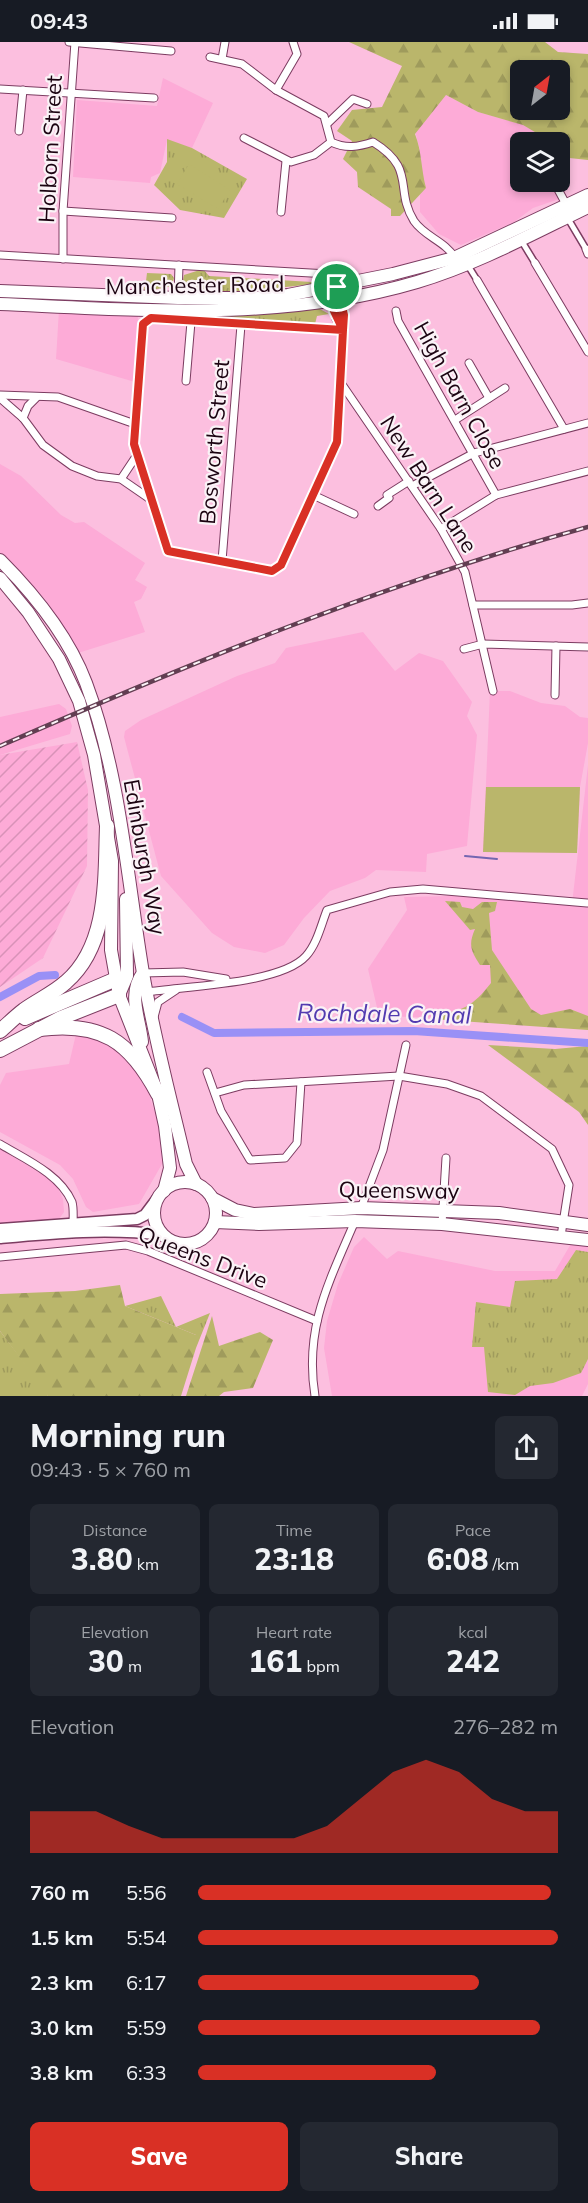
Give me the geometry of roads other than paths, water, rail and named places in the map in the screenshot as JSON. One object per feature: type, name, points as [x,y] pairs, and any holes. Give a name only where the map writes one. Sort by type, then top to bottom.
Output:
[{"type":"highway","name":"Manchester Road","points":[[0,291],[178,298],[264,298],[337,287],[460,263],[521,240],[567,212],[588,195]]},
{"type":"highway","name":"Manchester Road","points":[[0,304],[230,310],[337,300],[417,282],[567,212],[588,207]]},
{"type":"highway","name":"Edinburgh Way","points":[[0,560],[39,603],[85,681],[104,745],[127,871],[143,973],[141,992],[154,1025],[186,1164],[196,1184]]},
{"type":"highway","name":"Edinburgh Way","points":[[0,579],[47,639],[79,700],[94,755],[112,861],[114,886],[110,932],[121,977],[119,994],[158,1094],[170,1168],[160,1195]]},
{"type":"highway","points":[[1,1030],[23,1011],[66,983],[90,952],[103,900],[107,826]]},
{"type":"highway","points":[[121,977],[127,871]]},
{"type":"highway","points":[[1,1030],[121,977],[143,973]]},
{"type":"highway","points":[[0,1050],[39,1029],[119,994],[141,992],[143,1052]]},
{"type":"highway","points":[[39,1029],[75,1026],[103,1033],[121,1043],[137,1059],[158,1094]]},
{"type":"highway","points":[[182,1182],[196,1184],[212,1198],[215,1208],[215,1222],[210,1231],[192,1243],[182,1244],[163,1235],[154,1216],[160,1195],[182,1182]]},
{"type":"highway","name":"Queensway","points":[[212,1198],[235,1210],[254,1214],[361,1208],[499,1213],[588,1225]]},
{"type":"highway","name":"Queensway","points":[[215,1222],[259,1224],[355,1221],[442,1224],[588,1240]]},
{"type":"main road","points":[[0,1238],[137,1219],[145,1215],[160,1195]]},
{"type":"main road","points":[[0,1229],[74,1227],[163,1235]]},
{"type":"street","points":[[222,59],[225,42]]},
{"type":"street","points":[[276,90],[297,54],[293,42]]},
{"type":"street","points":[[73,43],[171,51]]},
{"type":"street","name":"Holborn Street","points":[[63,259],[63,211],[70,125],[73,43]]},
{"type":"street","points":[[210,57],[242,64],[276,90],[324,116],[328,123],[331,142]]},
{"type":"street","points":[[0,89],[154,98]]},
{"type":"street","points":[[19,131],[23,90]]},
{"type":"street","points":[[328,123],[353,99],[367,104]]},
{"type":"street","points":[[244,138],[291,162],[314,155],[331,142]]},
{"type":"street","points":[[331,142],[343,147],[360,147],[373,142],[387,150],[403,172],[415,221],[442,241],[477,280],[564,429]]},
{"type":"street","points":[[281,212],[286,161]]},
{"type":"street","points":[[558,192],[587,251]]},
{"type":"street","points":[[63,211],[172,218]]},
{"type":"street","points":[[521,240],[588,352]]},
{"type":"street","name":"Manchester Road","points":[[0,255],[328,274],[337,287]]},
{"type":"street","points":[[178,298],[179,266]]},
{"type":"street","points":[[337,287],[343,330],[337,442],[281,565],[272,571],[168,551],[134,444],[143,324],[151,318],[343,330]]},
{"type":"street","name":"High Barn Close","points":[[396,311],[398,321],[496,495]]},
{"type":"street","points":[[186,381],[191,322]]},
{"type":"street","name":"Bosworth Street","points":[[222,561],[241,325]]},
{"type":"street","points":[[469,363],[489,398]]},
{"type":"street","name":"New Barn Lane","points":[[341,383],[441,529],[465,572],[493,691]]},
{"type":"street","points":[[455,420],[505,388]]},
{"type":"street","points":[[0,397],[58,397],[135,424]]},
{"type":"street","points":[[0,397],[23,418],[44,445],[72,466],[97,476],[121,479],[150,499]]},
{"type":"street","points":[[23,418],[28,406],[36,398]]},
{"type":"street","points":[[378,506],[389,498],[387,495],[474,453],[588,423]]},
{"type":"street","points":[[121,479],[137,455]]},
{"type":"street","points":[[441,529],[496,495],[588,471]]},
{"type":"street","points":[[313,495],[354,514]]},
{"type":"street","points":[[473,605],[572,606],[588,603]]},
{"type":"street","points":[[464,649],[483,644],[588,647]]},
{"type":"street","points":[[555,695],[556,646]]},
{"type":"street","points":[[141,992],[273,976],[287,971],[308,954],[327,910],[374,896],[423,889],[588,903]]},
{"type":"street","points":[[143,973],[183,972],[235,980]]},
{"type":"street","points":[[154,1025],[158,1002],[180,987]]},
{"type":"street","points":[[361,1208],[382,1150],[406,1045]]},
{"type":"street","points":[[207,1072],[221,1111],[250,1160],[285,1158],[297,1143],[301,1082]]},
{"type":"street","points":[[215,1093],[244,1085],[399,1076],[447,1084],[481,1096],[552,1149],[569,1185],[561,1236]]},
{"type":"street","points":[[0,1144],[51,1176],[64,1190],[73,1206],[74,1227]]},
{"type":"street","points":[[442,1224],[446,1158]]},
{"type":"street","points":[[315,1396],[310,1367],[317,1321],[324,1294],[355,1221]]},
{"type":"street","name":"Queens Drive","points":[[0,1257],[126,1245],[317,1321]]},
{"type":"waterway","points":[[465,856],[497,859]]},
{"type":"waterway","name":"Rochdale Canal","points":[[0,997],[39,976],[55,975]]},
{"type":"waterway","name":"Rochdale Canal","points":[[182,1017],[214,1033],[414,1031],[588,1043]]},
{"type":"railway","points":[[0,746],[145,684],[290,626],[438,573],[588,527]]}]
